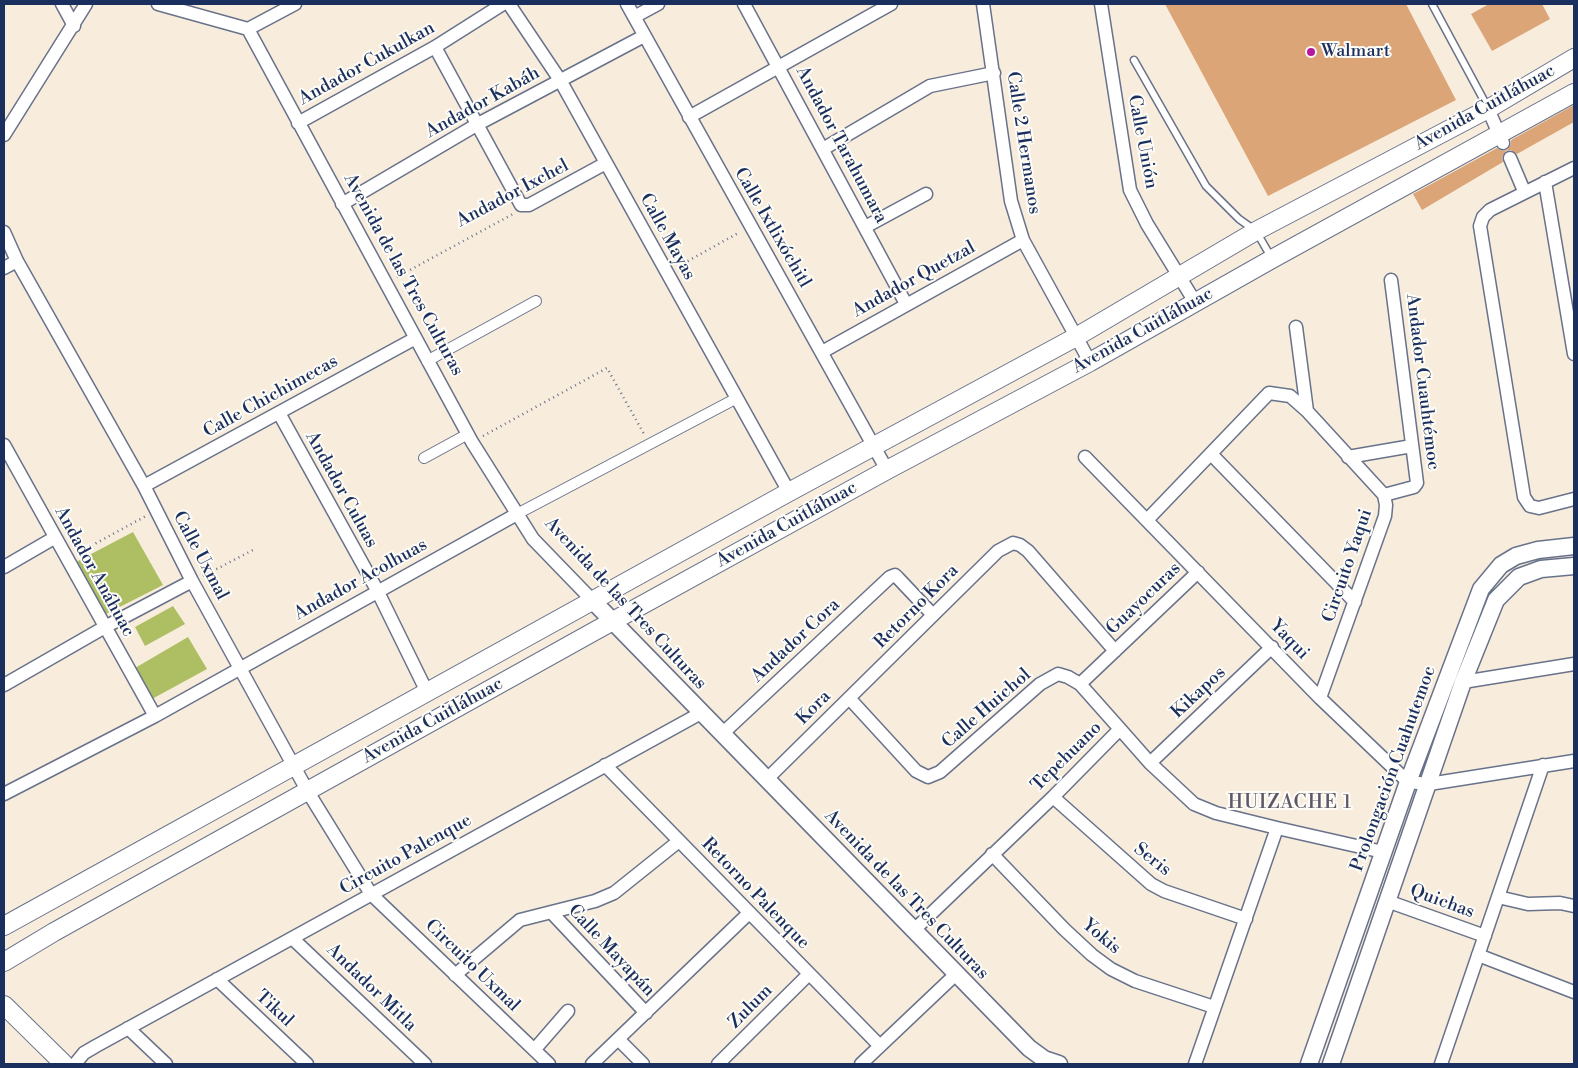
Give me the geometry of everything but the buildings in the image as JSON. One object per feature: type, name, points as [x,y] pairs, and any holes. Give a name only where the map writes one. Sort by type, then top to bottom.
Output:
[{"type":"main road","name":"Avenida Cuitláhuac","points":[[4,926],[789,492],[1076,337],[1256,231],[1488,109],[1574,58]]},
{"type":"main road","name":"Avenida Cuitláhuac","points":[[4,962],[54,932],[886,470],[1090,362],[1272,259],[1501,139],[1574,93]]},
{"type":"main road","points":[[4,1005],[64,1064]]},
{"type":"street","points":[[62,4],[74,26]]},
{"type":"street","points":[[4,134],[74,26],[86,4]]},
{"type":"street","points":[[158,4],[198,9],[248,29],[294,4]]},
{"type":"street","name":"Andador Cukulkan","points":[[298,123],[435,47],[503,4]]},
{"type":"street","name":"Calle Mayas","points":[[509,4],[560,80],[789,492]]},
{"type":"street","name":"Calle Ixtlixóchitl","points":[[627,4],[886,470]]},
{"type":"street","points":[[634,17],[658,4]]},
{"type":"street","name":"Andador Tarahumara","points":[[744,4],[906,304]]},
{"type":"street","points":[[690,117],[891,4]]},
{"type":"street","name":"Calle 2 Hermanos","points":[[983,4],[1011,201],[1023,240],[1090,362]]},
{"type":"street","name":"Calle Unión","points":[[1102,4],[1130,190],[1147,224],[1195,302]]},
{"type":"street","name":"Avenida de las Tres Culturas","points":[[248,29],[426,361],[470,438],[533,539],[1029,1048],[1044,1059],[1059,1064]]},
{"type":"street","name":"Andador Kabáh","points":[[342,204],[478,124],[644,36]]},
{"type":"street","points":[[435,47],[518,201],[522,205]]},
{"type":"street","points":[[823,149],[930,86],[994,73]]},
{"type":"street","points":[[1488,109],[1501,139]]},
{"type":"street","points":[[1510,158],[1524,192]]},
{"type":"street","name":"Andador Ixchel","points":[[522,205],[529,205],[606,163]]},
{"type":"street","points":[[1574,168],[1490,210],[1483,217],[1480,226],[1524,497],[1530,506],[1539,508],[1574,498]]},
{"type":"street","points":[[1545,182],[1574,354]]},
{"type":"street","points":[[865,227],[926,194]]},
{"type":"street","name":"Calle Uxmal","points":[[4,232],[17,261],[144,486],[192,581],[241,667],[308,792],[372,894]]},
{"type":"street","name":"Andador Quetzal","points":[[822,352],[1023,240]]},
{"type":"street","points":[[4,268],[17,261]]},
{"type":"street","name":"Andador Cuauhtémoc","points":[[1384,495],[1416,485],[1391,280]]},
{"type":"street","points":[[426,361],[536,301]]},
{"type":"street","points":[[1296,328],[1307,411]]},
{"type":"street","name":"Calle Chichimecas","points":[[144,486],[414,339]]},
{"type":"street","name":"Circuito Yaqui","points":[[1147,520],[1212,455],[1269,393],[1290,396],[1307,411],[1384,495],[1385,516],[1320,698]]},
{"type":"street","name":"Andador Acolhuas","points":[[4,794],[154,716],[376,590],[737,398]]},
{"type":"street","name":"Andador Culuas","points":[[279,413],[376,590],[427,692]]},
{"type":"street","points":[[424,458],[470,438]]},
{"type":"street","points":[[1348,457],[1412,446]]},
{"type":"street","name":"Andador Anáhuac","points":[[4,447],[154,716]]},
{"type":"street","points":[[1212,455],[1355,602]]},
{"type":"street","points":[[1085,457],[1147,520]]},
{"type":"street","name":"Yaqui","points":[[1147,520],[1320,698],[1408,782]]},
{"type":"street","points":[[4,567],[54,538]]},
{"type":"street","name":"Retorno Kora","points":[[848,698],[998,551],[1012,543],[1020,545],[1028,551],[1115,651]]},
{"type":"street","name":"Prolongación Cuahutemoc","points":[[1309,1064],[1408,782],[1481,589],[1489,577],[1501,565],[1516,556],[1538,550],[1574,546]]},
{"type":"street","name":"Prolongación Cuahutemoc","points":[[1331,1064],[1463,682],[1496,600],[1504,589],[1519,577],[1533,572],[1574,566]]},
{"type":"street","name":"Guayocuras","points":[[1115,651],[1198,572]]},
{"type":"street","name":"Andador Cora","points":[[722,734],[894,575],[933,615]]},
{"type":"street","points":[[4,685],[105,627],[192,581]]},
{"type":"street","name":"Kikapos","points":[[1150,763],[1272,648]]},
{"type":"street","points":[[1115,651],[1080,684],[1120,729]]},
{"type":"street","points":[[1463,682],[1574,664]]},
{"type":"street","name":"Calle Huichol","points":[[928,777],[940,772],[1040,684],[1063,674],[1080,684]]},
{"type":"street","name":"Kora","points":[[766,780],[848,698],[916,771],[928,777]]},
{"type":"street","name":"Circuito Palenque","points":[[75,1064],[84,1053],[128,1028],[701,713]]},
{"type":"street","name":"Tepehuano","points":[[914,930],[1053,797],[1120,729],[1150,763],[1194,804],[1216,813],[1383,852]]},
{"type":"street","points":[[1408,782],[1429,784],[1574,761]]},
{"type":"street","name":"Retorno Palenque","points":[[605,765],[880,1046]]},
{"type":"street","points":[[1441,1064],[1543,765]]},
{"type":"street","name":"Seris","points":[[1053,797],[1151,884],[1164,892],[1246,919]]},
{"type":"street","points":[[1195,1064],[1277,828]]},
{"type":"street","points":[[455,975],[516,923],[595,901],[614,893],[679,841]]},
{"type":"street","name":"Yokis","points":[[992,854],[1092,956],[1111,969],[1135,980],[1214,1007]]},
{"type":"street","name":"Circuito Uxmal","points":[[372,894],[549,1064]]},
{"type":"street","points":[[1498,897],[1528,904],[1560,903],[1574,906]]},
{"type":"street","name":"Quichas","points":[[1387,902],[1485,936]]},
{"type":"street","name":"Calle Mayapán","points":[[551,912],[646,1013]]},
{"type":"street","points":[[592,1064],[750,913]]},
{"type":"street","name":"Andador Mitla","points":[[292,938],[425,1064]]},
{"type":"street","points":[[1478,955],[1574,992]]},
{"type":"street","name":"Zulum","points":[[718,1064],[809,974]]},
{"type":"street","points":[[861,1064],[956,974]]},
{"type":"street","name":"Tikul","points":[[217,979],[307,1064]]},
{"type":"street","points":[[535,1050],[568,1011]]},
{"type":"street","points":[[128,1028],[166,1064]]},
{"type":"street","points":[[618,1039],[643,1064]]},
{"type":"lane","points":[[1432,4],[1488,109]]},
{"type":"lane","points":[[1134,60],[1206,186],[1239,219],[1256,231],[1272,259]]},
{"type":"path","name":"Andador Ixchel","points":[[385,284],[513,214],[522,205]]},
{"type":"path","points":[[667,273],[751,226]]},
{"type":"path","points":[[470,438],[607,368],[649,444]]},
{"type":"path","points":[[66,560],[156,510]]},
{"type":"path","points":[[192,581],[255,549]]},
{"type":"green space","points":[[133,532],[163,585],[104,615],[76,562]]},
{"type":"green space","points":[[173,606],[185,624],[145,646],[135,627]]},
{"type":"green space","points":[[188,637],[207,669],[152,699],[135,668]]},
{"type":"place","name":"Walmart","points":[[1311,52]]},
{"type":"district","name":"HUIZACHE 1","points":[[1290,803]]}]
